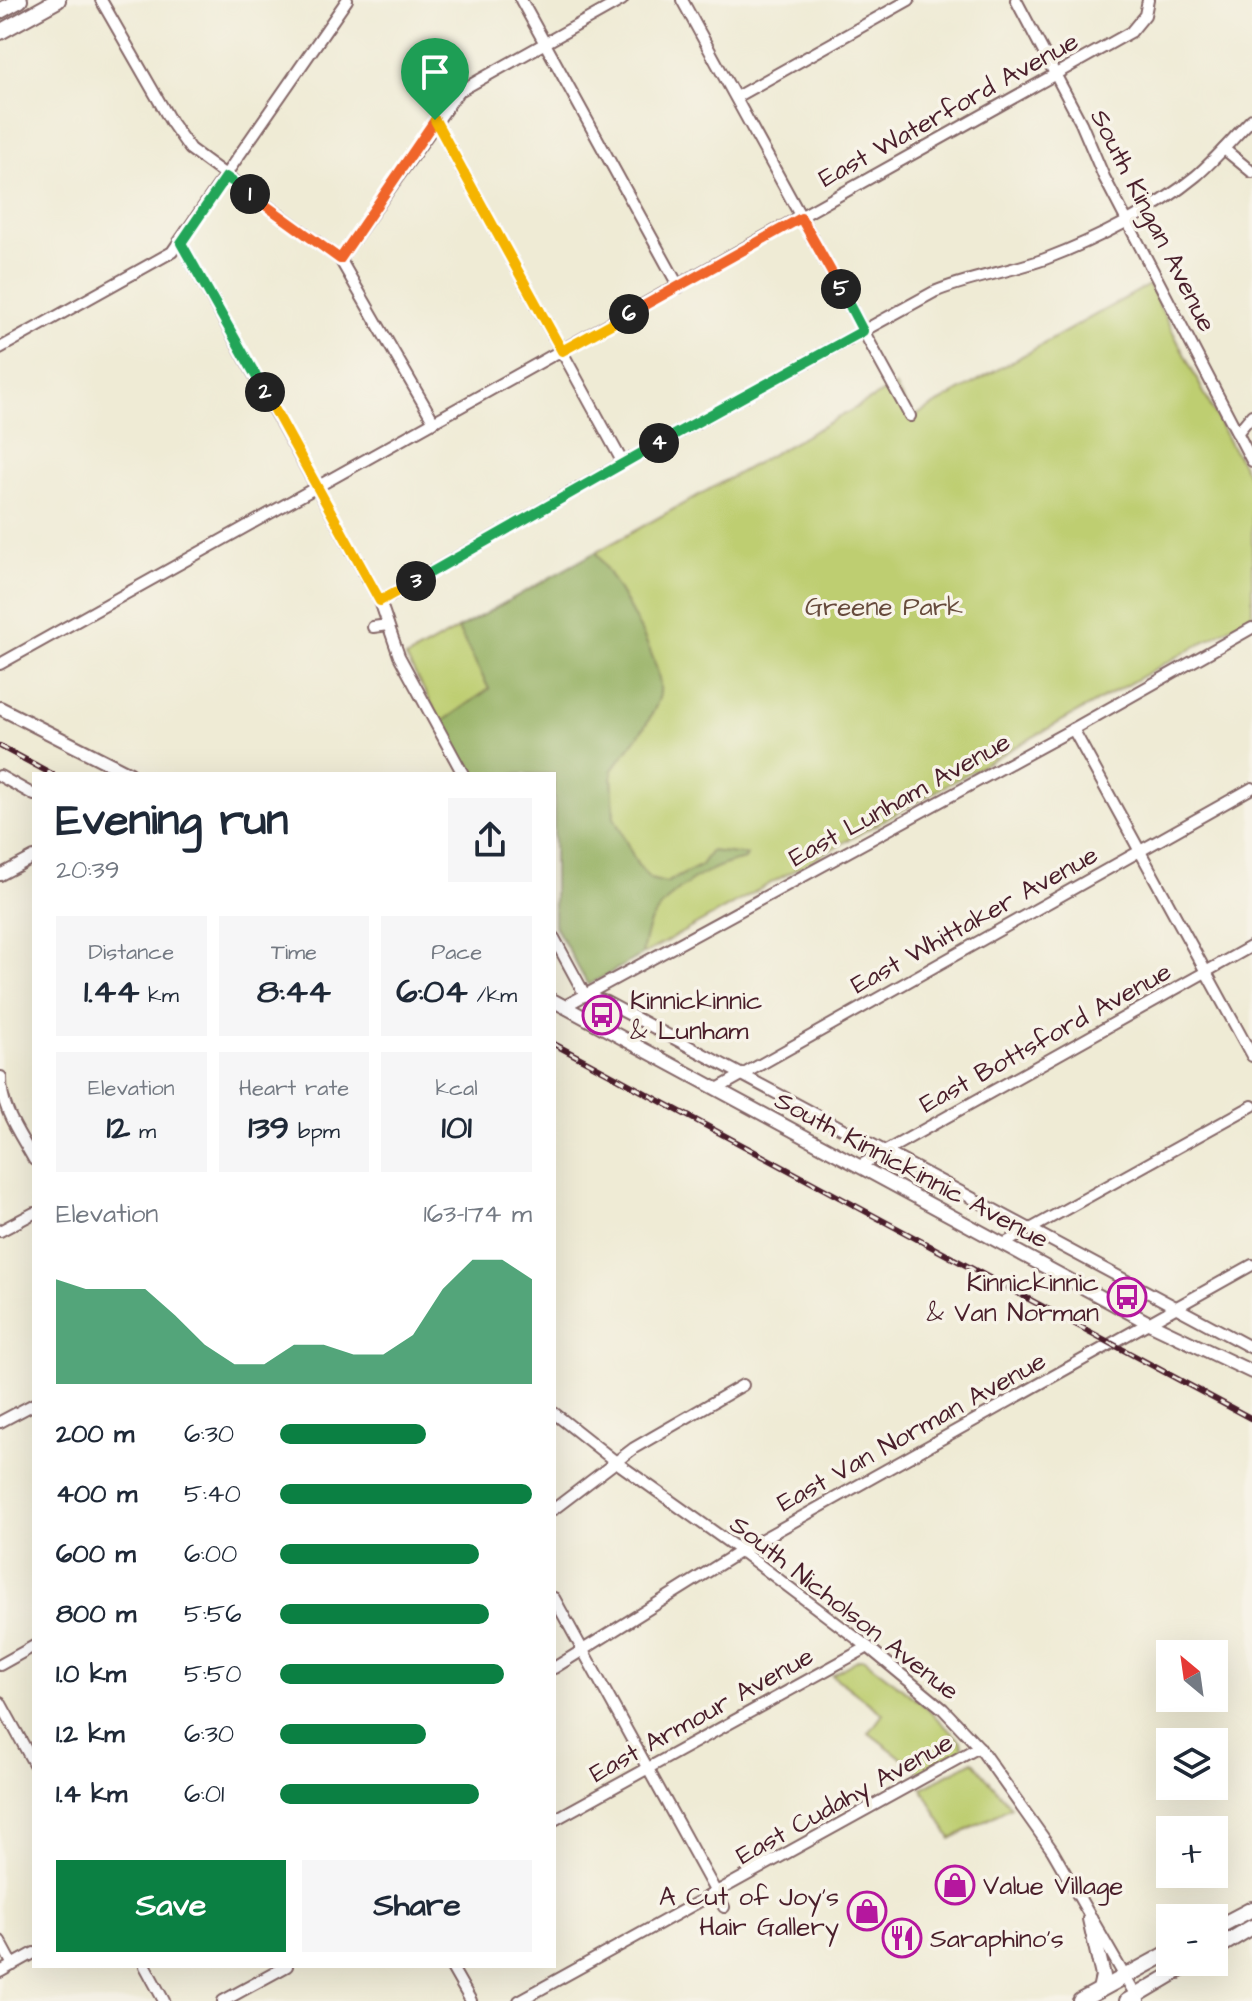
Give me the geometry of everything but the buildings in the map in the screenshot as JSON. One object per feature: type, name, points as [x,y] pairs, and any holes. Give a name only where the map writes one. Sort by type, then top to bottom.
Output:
[{"type":"main road","points":[[0,11],[20,0]]},
{"type":"main road","points":[[0,32],[58,0]]},
{"type":"main road","points":[[1228,1922],[1252,1909]]},
{"type":"main road","points":[[1090,1919],[1103,1976],[1100,1990]]},
{"type":"main road","points":[[1228,1942],[1252,1927]]},
{"type":"main road","points":[[1080,2001],[1156,1960]]},
{"type":"main road","points":[[1134,1999],[1171,1976]]},
{"type":"street","points":[[101,0],[183,141],[226,177],[340,259],[434,422]]},
{"type":"street","points":[[0,348],[172,252],[181,243],[347,0]]},
{"type":"street","points":[[521,0],[679,287]]},
{"type":"street","points":[[340,259],[435,120],[458,92],[622,0]]},
{"type":"street","points":[[682,0],[910,416]]},
{"type":"street","points":[[736,97],[909,0]]},
{"type":"street","name":"South Kingan Avenue","points":[[1016,0],[1252,461]]},
{"type":"street","name":"East Waterford Avenue","points":[[0,664],[1056,74],[1137,26],[1145,15],[1148,0]]},
{"type":"street","points":[[380,601],[623,463],[959,281],[1042,260],[1082,244],[1127,220],[1194,177],[1252,119]]},
{"type":"street","points":[[435,120],[623,463]]},
{"type":"street","points":[[1224,149],[1252,172]]},
{"type":"street","points":[[181,243],[380,601],[399,656],[462,772]]},
{"type":"street","points":[[1237,433],[1252,415]]},
{"type":"street","points":[[373,627],[388,625]]},
{"type":"street","name":"East Lunham Avenue","points":[[559,1004],[585,995],[1252,628]]},
{"type":"street","points":[[0,708],[124,772]]},
{"type":"street","points":[[1073,729],[1252,1056]]},
{"type":"street","points":[[0,776],[32,794]]},
{"type":"street","name":"East Whittaker Avenue","points":[[717,1089],[1252,788]]},
{"type":"street","points":[[0,875],[32,858]]},
{"type":"street","points":[[556,942],[585,995]]},
{"type":"street","name":"East Bottsford Avenue","points":[[859,1166],[1252,946]]},
{"type":"street","name":"South Kinnickinnic Avenue","points":[[585,995],[606,1002],[1252,1348]]},
{"type":"street","name":"South Kinnickinnic Avenue","points":[[559,1004],[1149,1323],[1252,1372]]},
{"type":"street","points":[[1,1077],[0,1090],[6,1109],[32,1156]]},
{"type":"street","points":[[1005,1243],[1252,1106]]},
{"type":"street","points":[[0,1231],[32,1214]]},
{"type":"street","name":"East Van Norman Avenue","points":[[556,1667],[741,1551],[1252,1265]]},
{"type":"street","points":[[556,1507],[659,1433],[743,1385]]},
{"type":"street","points":[[0,1422],[32,1405]]},
{"type":"street","name":"South Nicholson Avenue","points":[[556,1415],[868,1647],[943,1709],[979,1747],[1052,1850],[1134,1999]]},
{"type":"street","points":[[556,1602],[724,1907]]},
{"type":"street","points":[[0,1665],[32,1647]]},
{"type":"street","name":"East Armour Avenue","points":[[556,1819],[868,1647]]},
{"type":"street","points":[[0,1702],[32,1760]]},
{"type":"street","name":"East Cudahy Avenue","points":[[519,2001],[979,1747]]},
{"type":"street","points":[[0,1941],[13,1965]]},
{"type":"street","points":[[0,1972],[32,1954]]},
{"type":"street","points":[[146,1968],[164,2001]]},
{"type":"street","points":[[223,2001],[283,1968]]},
{"type":"street","points":[[452,1968],[471,2001]]},
{"type":"green space","name":"Greene Park","points":[[1149,285],[1252,481],[1252,615],[588,985],[556,928],[556,772],[470,772],[406,658],[895,386],[913,417]]},
{"type":"green space","points":[[596,552],[638,624],[656,666],[660,684],[659,698],[650,717],[612,770],[614,817],[637,864],[650,879],[666,883],[700,866],[711,851],[747,855],[745,859],[705,873],[681,888],[652,919],[642,955],[588,985],[556,928],[556,772],[470,772],[442,722],[489,689],[458,629]]},
{"type":"green space","points":[[864,1659],[921,1703],[961,1741],[963,1750],[922,1773],[869,1733],[883,1714],[832,1675]]},
{"type":"green space","points":[[973,1761],[1011,1807],[951,1839],[922,1788]]},
{"type":"railway","points":[[0,746],[48,772]]},
{"type":"railway","points":[[556,1045],[1252,1419]]},
{"type":"place","name":"Kinnickinnic & Lunham","points":[[602,1015]]},
{"type":"place","name":"Kinnickinnic & Van Norman","points":[[1127,1297]]},
{"type":"place","name":"Value Village","points":[[955,1885]]},
{"type":"place","name":"A Cut of Joy's Hair Gallery","points":[[867,1911]]},
{"type":"place","name":"Saraphino's","points":[[902,1938]]},
{"type":"route","points":[[435,120],[562,351],[801,218],[863,331],[380,601],[181,243],[226,177],[340,259],[435,120]]}]
